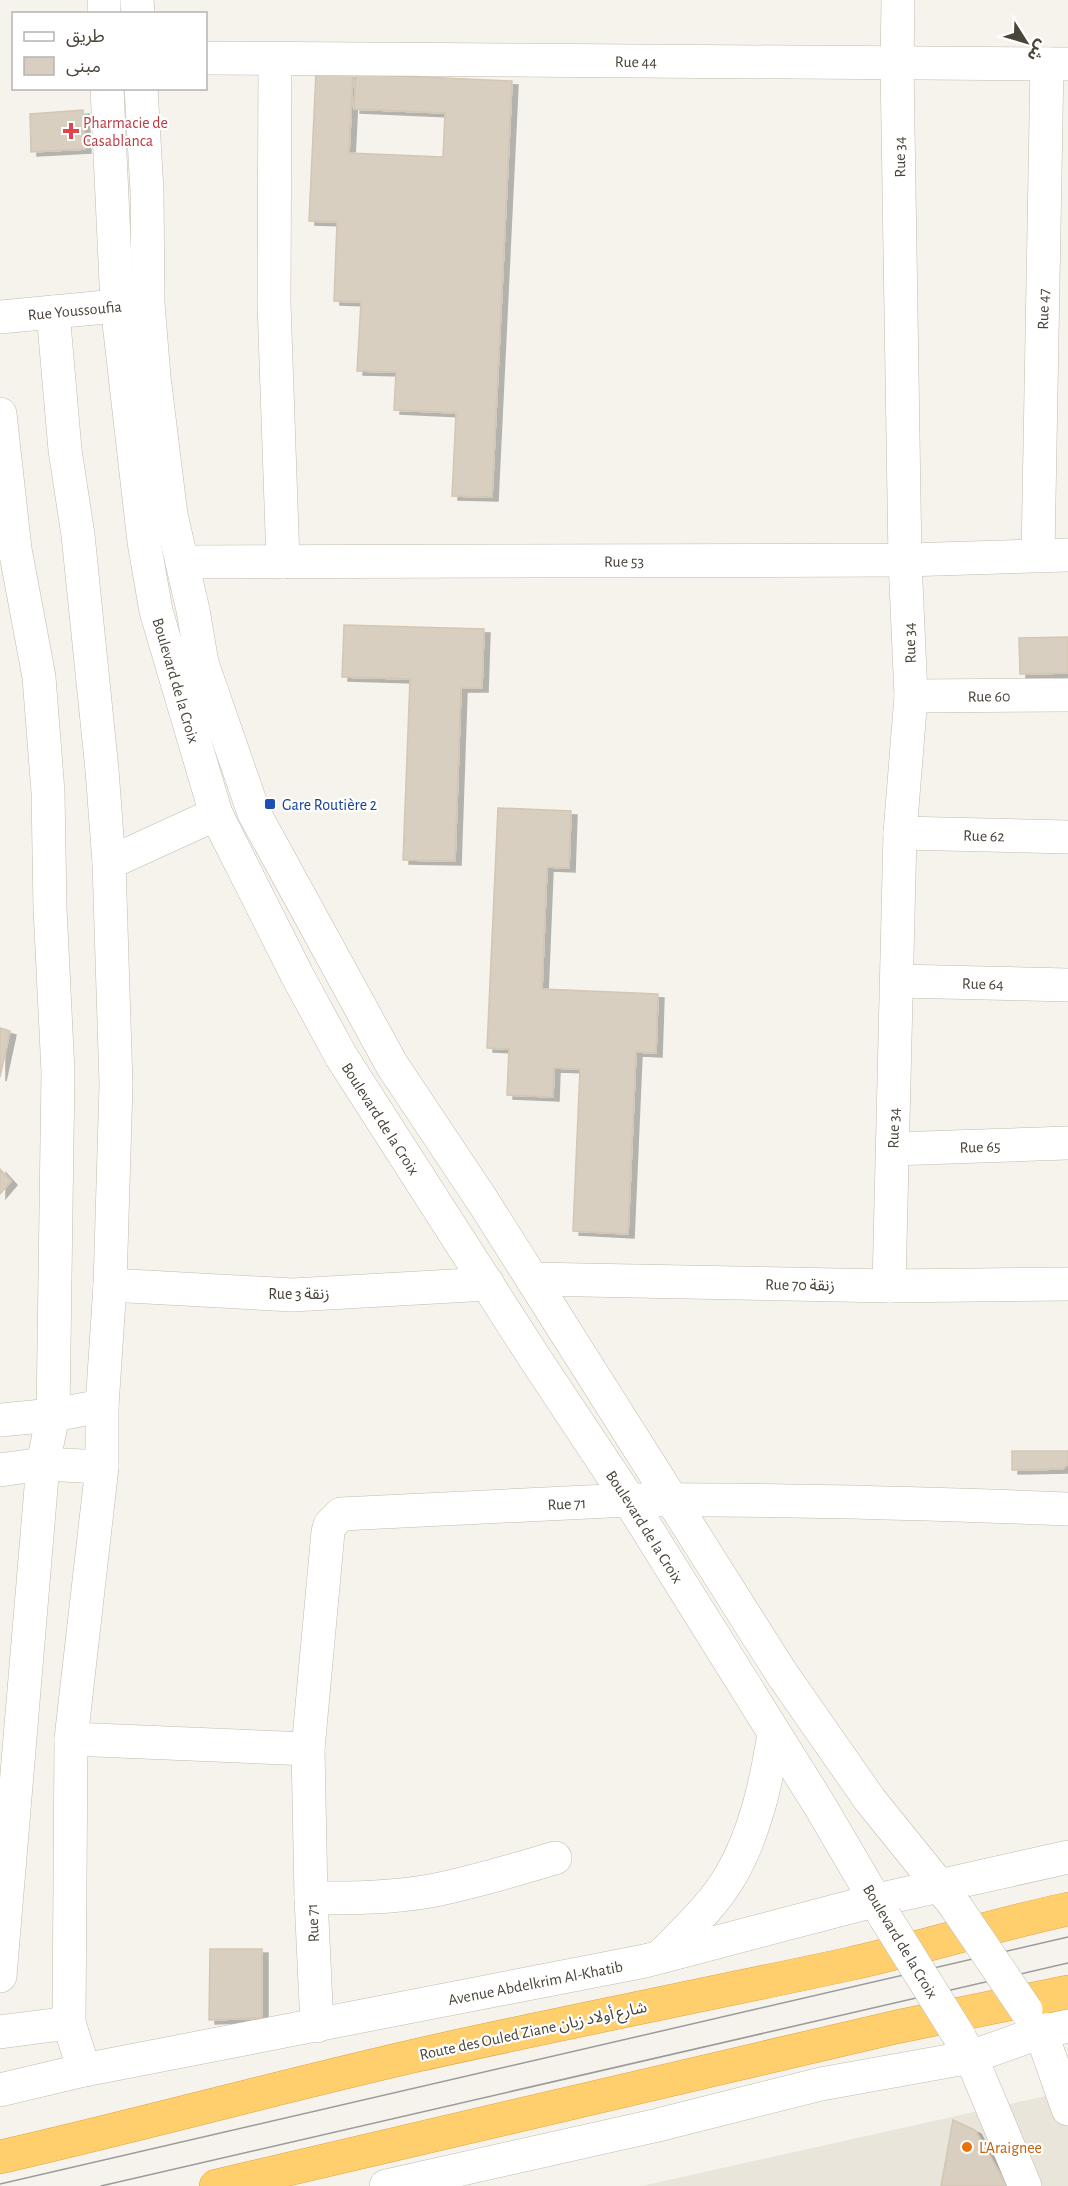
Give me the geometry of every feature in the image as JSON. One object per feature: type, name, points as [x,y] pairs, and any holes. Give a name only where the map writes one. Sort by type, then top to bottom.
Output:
[{"type":"highway","name":"Route des Ouled Ziane شارع أولاد زيان","points":[[0,2157],[415,2056],[851,1964],[1018,1920],[1068,1910]]},
{"type":"highway","points":[[216,2186],[896,2027],[1068,1992]]},
{"type":"street","name":"Rue 34","points":[[889,1286],[900,833],[911,696],[905,560],[898,0]]},
{"type":"street","name":"Rue 44","points":[[207,58],[1058,64]]},
{"type":"street","points":[[275,59],[274,303],[283,562]]},
{"type":"street","name":"Rue 47","points":[[1053,555],[1058,64]]},
{"type":"street","name":"Boulevard de la Croix","points":[[107,90],[132,304],[144,542],[156,611],[216,814],[297,975],[341,1056],[629,1500],[965,2047],[1025,2186]]},
{"type":"street","name":"Boulevard de la Croix","points":[[141,90],[147,191],[132,304],[164,464],[171,515],[202,663],[254,813],[392,1065],[532,1279],[782,1674],[870,1800],[947,1895],[1045,2023],[1068,2109]]},
{"type":"street","name":"Rue Youssoufia","points":[[0,317],[132,304]]},
{"type":"street","points":[[53,312],[65,450],[78,535],[100,747],[109,863],[116,1085],[110,1285],[102,1406],[102,1467],[71,1739],[69,2023],[84,2070]]},
{"type":"street","points":[[0,414],[15,549],[39,677],[48,792],[50,908],[58,1072],[52,1415],[43,1464],[0,1976]]},
{"type":"street","name":"Rue 53","points":[[182,562],[905,560],[1053,555]]},
{"type":"street","name":"Rue 60","points":[[911,696],[1068,695]]},
{"type":"street","points":[[109,863],[216,814]]},
{"type":"street","name":"Rue 62","points":[[900,833],[1068,837]]},
{"type":"street","name":"Rue 64","points":[[897,981],[1068,985]]},
{"type":"street","name":"Rue 65","points":[[893,1149],[1068,1143]]},
{"type":"street","name":"Rue 70 زنقة","points":[[532,1279],[889,1286],[1068,1284]]},
{"type":"street","name":"Rue 3 زنقة","points":[[110,1285],[293,1295],[488,1284]]},
{"type":"street","points":[[0,1420],[52,1415],[102,1406]]},
{"type":"street","points":[[0,1470],[43,1464],[102,1467]]},
{"type":"street","name":"Rue 71","points":[[317,2026],[311,1898],[308,1749],[328,1532],[335,1519],[341,1514],[670,1499],[883,1501],[1068,1509]]},
{"type":"street","points":[[661,1956],[707,1907],[730,1877],[752,1832],[766,1783],[774,1734]]},
{"type":"street","points":[[71,1739],[308,1749]]},
{"type":"street","name":"Avenue Abdelkrim Al-Khatib","points":[[0,2086],[633,1964],[661,1956],[947,1895],[1068,1857]]},
{"type":"street","points":[[311,1898],[369,1898],[429,1891],[555,1858]]},
{"type":"street","points":[[0,2032],[69,2023]]},
{"type":"street","points":[[395,2185],[821,2085],[1045,2023]]},
{"type":"shaded area","points":[[1068,2091],[1068,2186],[642,2186]]},
{"type":"building","points":[[316,72],[353,74],[349,153],[443,157],[445,113],[354,109],[356,74],[512,81],[492,497],[452,496],[456,413],[394,410],[396,372],[357,371],[361,302],[334,301],[337,222],[309,221]]},
{"type":"building","points":[[83,110],[85,149],[31,152],[30,114]]},
{"type":"building","points":[[344,625],[484,629],[482,688],[461,688],[455,861],[403,860],[410,679],[342,677]]},
{"type":"building","points":[[1068,637],[1068,673],[1020,674],[1019,638]]},
{"type":"building","points":[[498,808],[571,811],[569,868],[547,867],[542,989],[658,994],[656,1053],[636,1052],[628,1234],[573,1231],[580,1069],[554,1068],[553,1097],[507,1095],[509,1049],[487,1048]]},
{"type":"building","points":[[0,1028],[10,1031],[0,1077]]},
{"type":"building","points":[[0,1169],[11,1181],[0,1194]]},
{"type":"building","points":[[1012,1451],[1068,1451],[1068,1464],[1063,1469],[1012,1470]]},
{"type":"building","points":[[210,1949],[262,1949],[262,2018],[209,2020]]},
{"type":"building","points":[[953,2120],[975,2130],[1007,2186],[941,2186]]},
{"type":"tram line","points":[[0,2184],[1068,1937]]},
{"type":"tram line","points":[[101,2186],[1068,1963]]},
{"type":"place","name":"Pharmacie de Casablanca","points":[[71,131]]},
{"type":"place","name":"Gare Routière 2","points":[[270,804]]},
{"type":"place","name":"L'Araignee","points":[[967,2147]]}]
